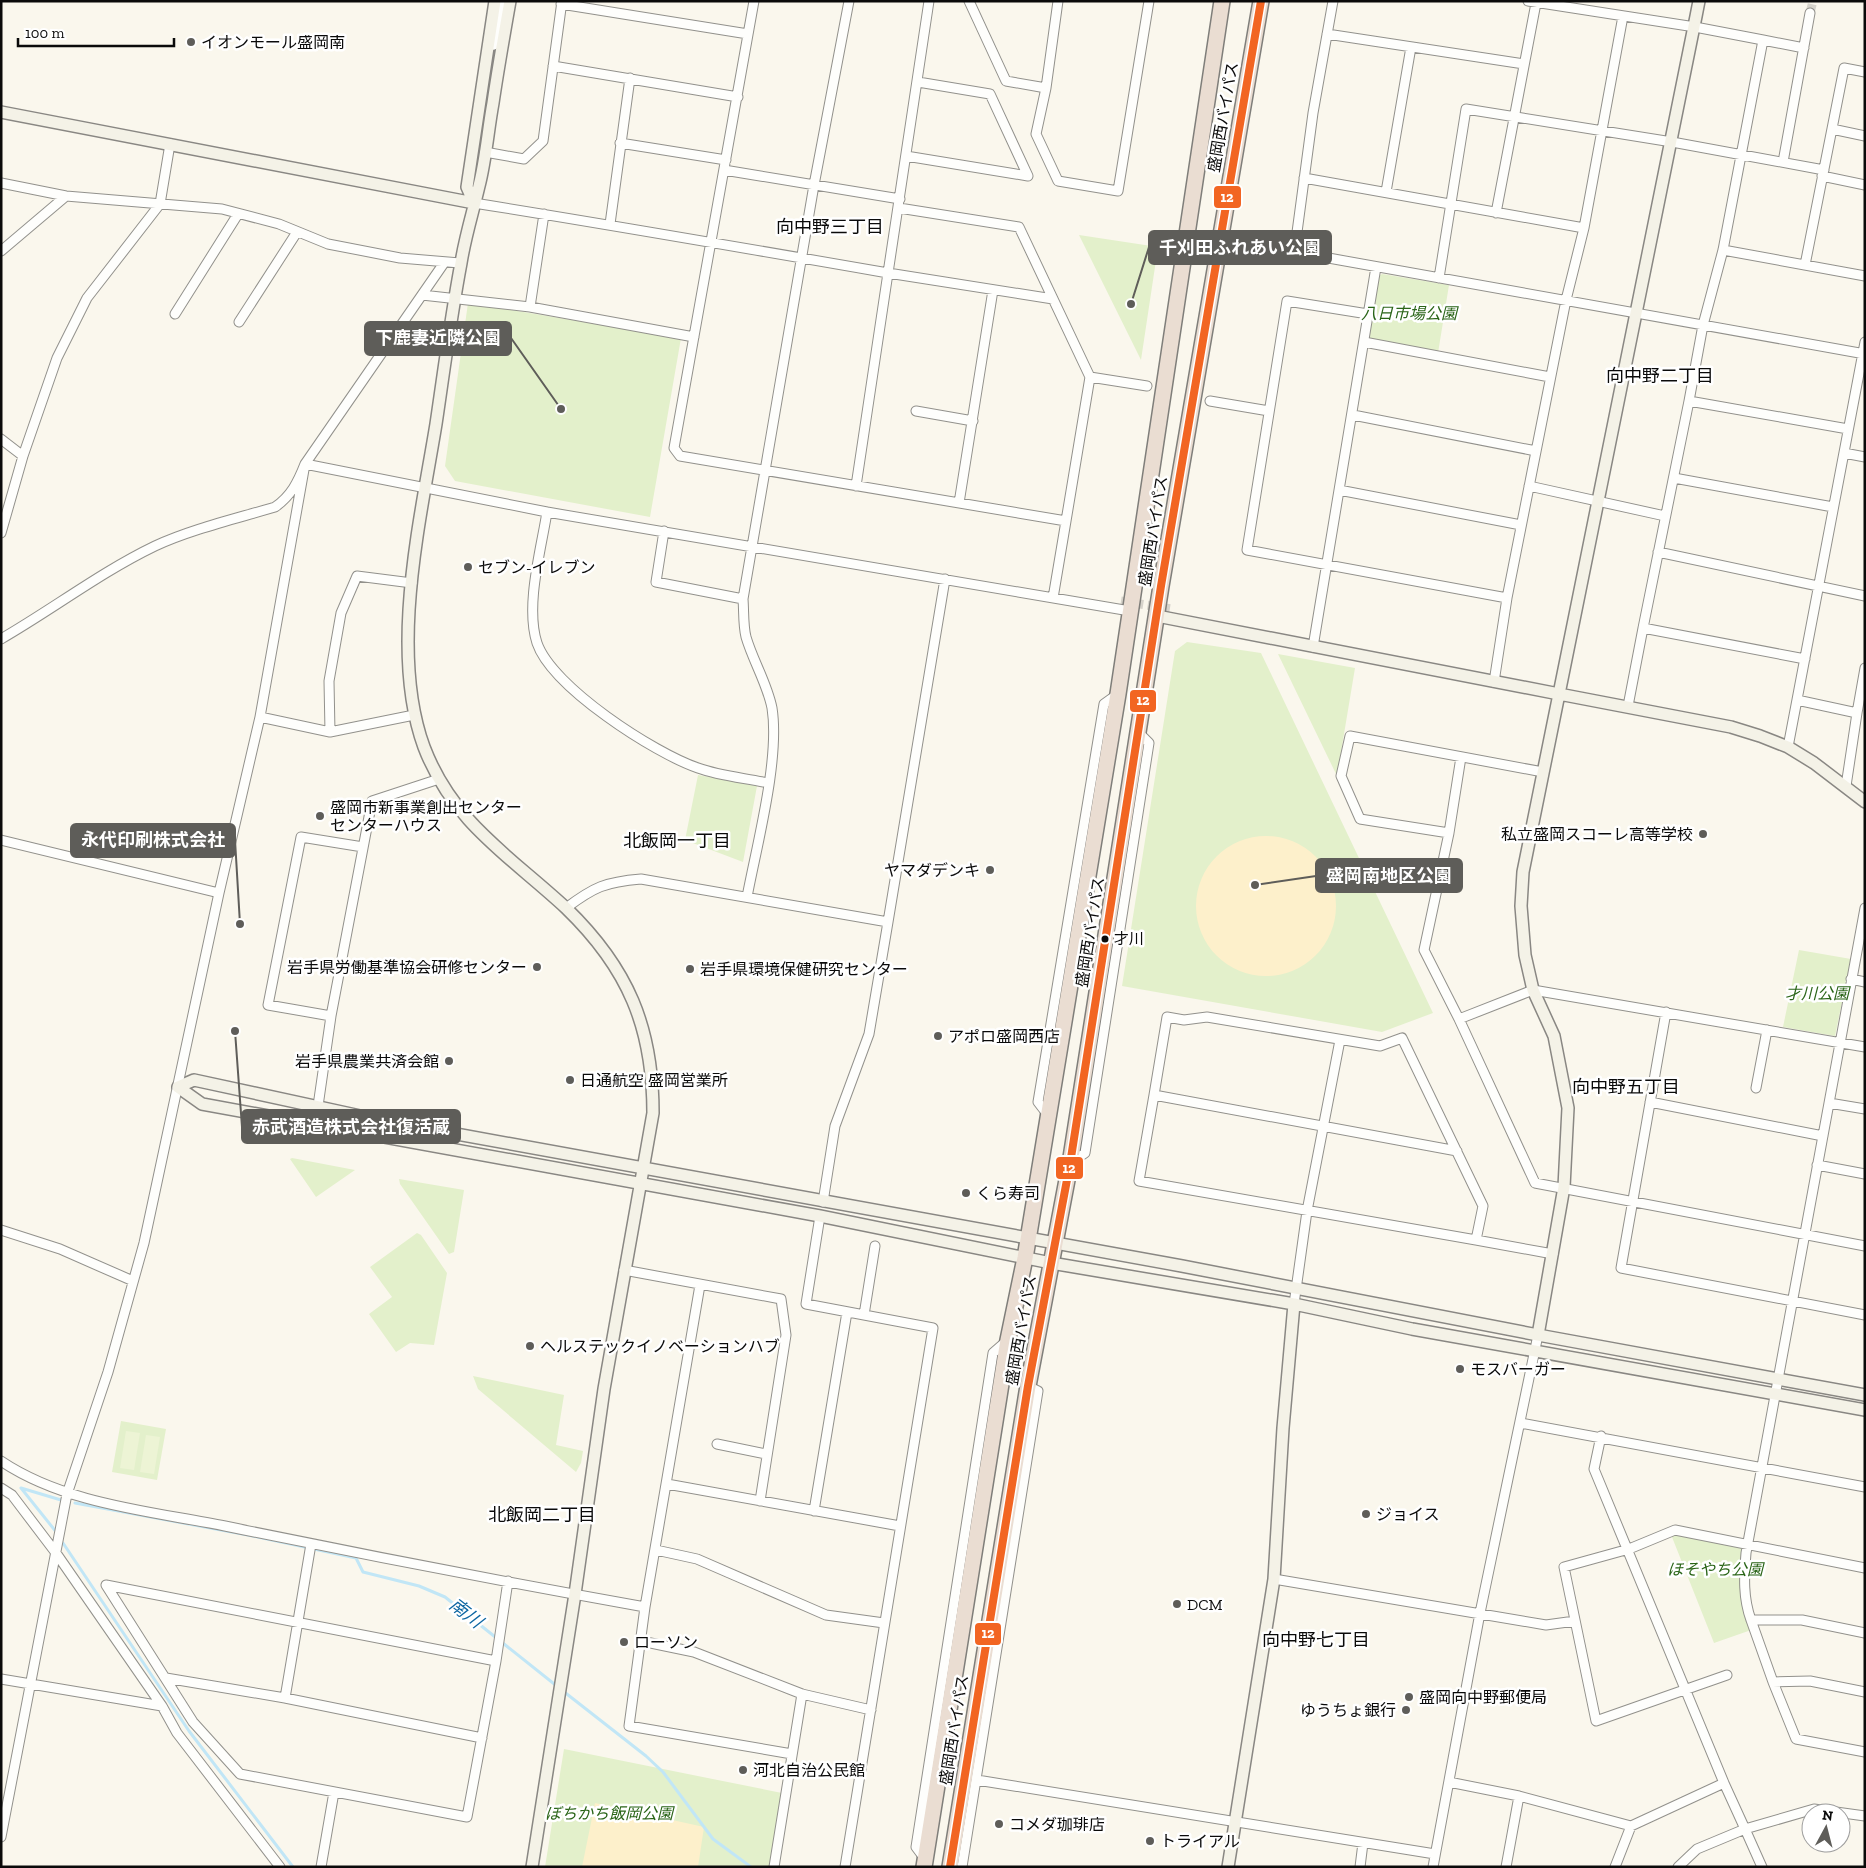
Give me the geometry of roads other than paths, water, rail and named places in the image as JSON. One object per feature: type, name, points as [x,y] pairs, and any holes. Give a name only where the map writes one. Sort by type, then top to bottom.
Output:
[{"type":"highway","name":"盛岡西バイパス","points":[[925,1863],[1008,1340],[1026,1258],[1118,694],[1222,1]]},
{"type":"highway","name":"盛岡西バイパス","points":[[950,1867],[1028,1386],[1070,1164],[1157,616],[1261,1]]},
{"type":"street","points":[[474,203],[467,188],[495,1]]},
{"type":"street","points":[[488,46],[494,45],[496,40],[501,1]]},
{"type":"street","points":[[510,1],[485,152],[460,263],[412,583],[408,675],[414,715],[425,748],[439,779],[465,817],[499,851],[566,908],[597,941],[619,973],[642,1022],[650,1053],[653,1097],[653,1112],[604,1389],[575,1594],[532,1867]]},
{"type":"street","points":[[754,1],[674,448],[680,456],[1066,521]]},
{"type":"street","points":[[747,897],[773,747],[772,708],[746,636],[743,599],[814,185],[849,1]]},
{"type":"street","points":[[856,486],[929,1]]},
{"type":"street","points":[[969,1],[1006,82],[1046,88]]},
{"type":"street","points":[[1058,1],[1046,88],[1036,134],[1058,181],[1118,190],[1149,1]]},
{"type":"street","points":[[1235,250],[1292,258],[1333,1]]},
{"type":"street","points":[[1433,1867],[1480,1613],[1535,1351],[1564,1187],[1568,1108],[1554,1036],[1533,990],[1525,955],[1521,906],[1523,872],[1596,501],[1638,313],[1700,1]]},
{"type":"street","points":[[1496,212],[1515,117],[1532,2],[1694,26],[1804,48]]},
{"type":"street","points":[[485,152],[524,159],[542,140],[562,3],[748,34]]},
{"type":"street","points":[[1783,162],[1810,13]]},
{"type":"street","points":[[1494,682],[1521,525],[1566,300],[1584,228],[1623,16]]},
{"type":"street","points":[[1327,34],[1524,64]]},
{"type":"street","points":[[1628,706],[1703,325],[1723,250],[1763,40]]},
{"type":"street","points":[[1386,192],[1411,47]]},
{"type":"street","points":[[553,66],[738,98]]},
{"type":"street","points":[[1805,265],[1844,68],[1865,72]]},
{"type":"street","points":[[610,224],[630,78]]},
{"type":"street","points":[[906,156],[1028,176],[990,94],[918,82]]},
{"type":"street","points":[[1439,278],[1466,109],[1742,154],[1783,162],[1865,185]]},
{"type":"street","points":[[1,112],[474,203],[610,224],[710,243],[1053,299]]},
{"type":"street","points":[[1832,129],[1865,136]]},
{"type":"street","points":[[620,143],[726,160]]},
{"type":"street","points":[[1,533],[23,456],[57,358],[87,298],[160,204],[170,144]]},
{"type":"street","points":[[724,170],[814,185],[899,204],[1019,227],[1090,377],[1053,598]]},
{"type":"street","points":[[1304,178],[1584,228]]},
{"type":"street","points":[[1,183],[66,196],[222,210],[297,232],[328,244],[400,258],[460,263]]},
{"type":"street","points":[[1,251],[66,196]]},
{"type":"street","points":[[175,314],[238,214]]},
{"type":"street","points":[[530,307],[544,214]]},
{"type":"street","points":[[239,322],[297,232]]},
{"type":"street","points":[[1295,247],[1323,257],[1376,267],[1864,354]]},
{"type":"street","points":[[1723,250],[1865,276]]},
{"type":"street","points":[[1,639],[44,614],[88,583],[156,546],[275,506],[286,500],[297,484],[305,464],[444,262]]},
{"type":"street","points":[[1313,647],[1325,564],[1353,415],[1376,267]]},
{"type":"street","points":[[959,503],[994,290]]},
{"type":"street","points":[[422,295],[530,307],[694,337]]},
{"type":"street","points":[[1368,314],[1287,301],[1247,550],[1507,598]]},
{"type":"street","points":[[1364,342],[1550,377]]},
{"type":"street","points":[[1788,748],[1865,342]]},
{"type":"street","points":[[1090,377],[1147,386]]},
{"type":"street","points":[[1210,401],[1270,410]]},
{"type":"street","points":[[1689,401],[1848,429]]},
{"type":"street","points":[[916,411],[973,421]]},
{"type":"street","points":[[1353,415],[1536,451]]},
{"type":"street","points":[[1,439],[23,456]]},
{"type":"street","points":[[1844,454],[1865,457]]},
{"type":"street","points":[[305,464],[547,512],[751,545],[1130,611]]},
{"type":"street","points":[[1,1837],[67,1494],[108,1372],[133,1281],[260,717],[305,464]]},
{"type":"street","points":[[1674,478],[1833,507]]},
{"type":"street","points":[[1529,486],[1665,516]]},
{"type":"street","points":[[1339,490],[1521,525]]},
{"type":"street","points":[[547,512],[533,615],[537,642],[563,683],[653,749],[700,769],[768,783]]},
{"type":"street","points":[[664,531],[656,582],[743,599]]},
{"type":"street","points":[[1658,552],[1819,584],[1865,596]]},
{"type":"street","points":[[330,732],[329,681],[341,614],[357,576],[412,583]]},
{"type":"street","points":[[823,1202],[835,1126],[869,1034],[946,579]]},
{"type":"street","points":[[1157,616],[1731,727],[1760,736],[1788,748],[1846,786],[1865,802]]},
{"type":"street","points":[[1643,628],[1805,659]]},
{"type":"street","points":[[1846,786],[1856,713],[1865,668]]},
{"type":"street","points":[[1797,700],[1856,713]]},
{"type":"street","points":[[260,717],[330,732],[414,715]]},
{"type":"street","points":[[1449,833],[1360,819],[1341,776],[1350,736],[1543,772]]},
{"type":"street","points":[[1461,758],[1449,833],[1424,950],[1535,1183],[1564,1187],[1865,1246]]},
{"type":"street","points":[[318,1106],[332,1016],[372,801],[439,779]]},
{"type":"street","points":[[332,1016],[268,1005],[301,837],[363,847]]},
{"type":"street","points":[[1,840],[219,893]]},
{"type":"street","points":[[566,908],[593,888],[618,881],[641,879],[888,922]]},
{"type":"street","points":[[1865,909],[1748,1544],[1744,1579],[1746,1605],[1773,1682],[1796,1739],[1865,1752]]},
{"type":"street","points":[[1851,979],[1865,982]]},
{"type":"street","points":[[1458,1019],[1533,990],[1865,1047]]},
{"type":"street","points":[[1666,1012],[1621,1268],[1865,1315]]},
{"type":"street","points":[[1476,1240],[1483,1206],[1402,1038],[1380,1046],[1207,1017],[1184,1020],[1167,1017],[1139,1181],[1553,1254]]},
{"type":"street","points":[[1756,1088],[1767,1030]]},
{"type":"street","points":[[1228,1867],[1274,1578],[1295,1288],[1322,1126],[1340,1040]]},
{"type":"street","points":[[178,1087],[194,1080],[374,1119],[1029,1238],[1865,1395]]},
{"type":"street","points":[[178,1087],[202,1104],[820,1216],[1051,1263],[1294,1304],[1535,1351],[1865,1410]]},
{"type":"street","points":[[1154,1095],[1456,1151]]},
{"type":"street","points":[[1650,1102],[1823,1136]]},
{"type":"street","points":[[1828,1103],[1865,1109]]},
{"type":"street","points":[[1817,1165],[1865,1174]]},
{"type":"street","points":[[820,1216],[806,1304],[933,1328],[845,1867]]},
{"type":"street","points":[[1,1230],[60,1249],[133,1281]]},
{"type":"street","points":[[864,1315],[875,1246]]},
{"type":"street","points":[[624,1270],[781,1300],[786,1335],[760,1501]]},
{"type":"street","points":[[700,1285],[645,1607],[629,1726],[792,1754]]},
{"type":"street","points":[[814,1511],[847,1312]]},
{"type":"street","points":[[962,1867],[1038,1391],[1028,1386]]},
{"type":"street","points":[[1521,1423],[1601,1436],[1865,1487]]},
{"type":"street","points":[[1601,1436],[1594,1469],[1629,1549],[1685,1691],[1762,1867]]},
{"type":"street","points":[[717,1444],[766,1454]]},
{"type":"street","points":[[1,1461],[22,1474],[67,1494],[311,1544],[645,1607]]},
{"type":"street","points":[[667,1484],[900,1526]]},
{"type":"street","points":[[2,1489],[12,1495],[56,1553],[162,1706],[177,1733],[280,1867]]},
{"type":"street","points":[[1726,1675],[1596,1721],[1564,1567],[1629,1549],[1675,1530],[1865,1568]]},
{"type":"street","points":[[285,1698],[296,1622],[311,1544]]},
{"type":"street","points":[[656,1550],[697,1559],[826,1615],[884,1623]]},
{"type":"street","points":[[1274,1578],[1546,1624],[1575,1621]]},
{"type":"street","points":[[496,1661],[106,1585],[193,1722],[240,1774],[467,1817],[496,1661],[508,1580]]},
{"type":"street","points":[[1751,1620],[1802,1620],[1865,1633]]},
{"type":"street","points":[[641,1642],[694,1652],[802,1694],[871,1710]]},
{"type":"street","points":[[166,1678],[285,1698],[482,1738]]},
{"type":"street","points":[[1,1679],[162,1706]]},
{"type":"street","points":[[1773,1682],[1810,1681],[1865,1692]]},
{"type":"street","points":[[774,1867],[802,1694]]},
{"type":"street","points":[[977,1780],[1435,1854]]},
{"type":"street","points":[[1449,1782],[1519,1796],[1631,1826],[1724,1782]]},
{"type":"street","points":[[321,1867],[334,1792]]},
{"type":"street","points":[[1506,1867],[1519,1796]]},
{"type":"street","points":[[1678,1867],[1697,1849],[1745,1829],[1814,1809],[1865,1816]]},
{"type":"street","points":[[1615,1867],[1631,1826]]},
{"type":"street","points":[[1360,1867],[1363,1843]]},
{"type":"waterway","points":[[21,1488],[57,1533]]},
{"type":"waterway","name":"南川","points":[[21,1488],[61,1500]]},
{"type":"waterway","name":"南川","points":[[75,1503],[248,1535],[356,1558],[363,1572],[419,1586],[445,1597],[558,1687]]},
{"type":"waterway","points":[[63,1543],[189,1731],[293,1867]]},
{"type":"waterway","name":"南川","points":[[563,1691],[646,1756],[663,1772],[713,1839],[751,1867]]},
{"type":"tunnel","points":[[1810,13],[1813,1]]},
{"type":"tunnel","points":[[1121,601],[1172,609]]},
{"type":"place","name":"イオンモール盛岡南","points":[[191,42]]},
{"type":"place","name":"千刈田ふれあい公園","points":[[1131,304]]},
{"type":"place","name":"下鹿妻近隣公園","points":[[561,409]]},
{"type":"place","name":"セブン-イレブン","points":[[468,567]]},
{"type":"place","name":"盛岡市新事業創出センター センターハウス","points":[[320,816]]},
{"type":"place","name":"私立盛岡スコーレ高等学校","points":[[1703,834]]},
{"type":"place","name":"ヤマダデンキ","points":[[990,870]]},
{"type":"place","name":"盛岡南地区公園","points":[[1255,885]]},
{"type":"place","name":"永代印刷株式会社","points":[[240,924]]},
{"type":"place","name":"才川","points":[[1105,939]]},
{"type":"place","name":"岩手県労働基準協会研修センター","points":[[537,967]]},
{"type":"place","name":"岩手県環境保健研究センター","points":[[690,969]]},
{"type":"place","name":"赤武酒造株式会社復活蔵","points":[[235,1031]]},
{"type":"place","name":"アポロ盛岡西店","points":[[938,1036]]},
{"type":"place","name":"岩手県農業共済会館","points":[[449,1061]]},
{"type":"place","name":"日通航空 盛岡営業所","points":[[570,1080]]},
{"type":"place","name":"くら寿司","points":[[966,1193]]},
{"type":"place","name":"ヘルステックイノベーションハブ","points":[[530,1346]]},
{"type":"place","name":"モスバーガー","points":[[1460,1369]]},
{"type":"place","name":"ジョイス","points":[[1366,1514]]},
{"type":"place","name":"DCM","points":[[1177,1604]]},
{"type":"place","name":"ローソン","points":[[624,1642]]},
{"type":"place","name":"盛岡向中野郵便局","points":[[1409,1697]]},
{"type":"place","name":"ゆうちょ銀行","points":[[1406,1710]]},
{"type":"place","name":"河北自治公民館","points":[[743,1770]]},
{"type":"place","name":"コメダ珈琲店","points":[[999,1824]]},
{"type":"place","name":"トライアル","points":[[1150,1841]]},
{"type":"district","name":"向中野三丁目","points":[[830,227]]},
{"type":"district","name":"向中野二丁目","points":[[1660,376]]},
{"type":"district","name":"北飯岡一丁目","points":[[677,841]]},
{"type":"district","name":"向中野五丁目","points":[[1626,1087]]},
{"type":"district","name":"北飯岡二丁目","points":[[542,1515]]},
{"type":"district","name":"向中野七丁目","points":[[1316,1640]]},
{"type":"park label","name":"八日市場公園","points":[[1409,313]]},
{"type":"park label","name":"才川公園","points":[[1817,993]]},
{"type":"park label","name":"ほそやち公園","points":[[1715,1569]]},
{"type":"park label","name":"ぼちかち飯岡公園","points":[[609,1813]]}]
